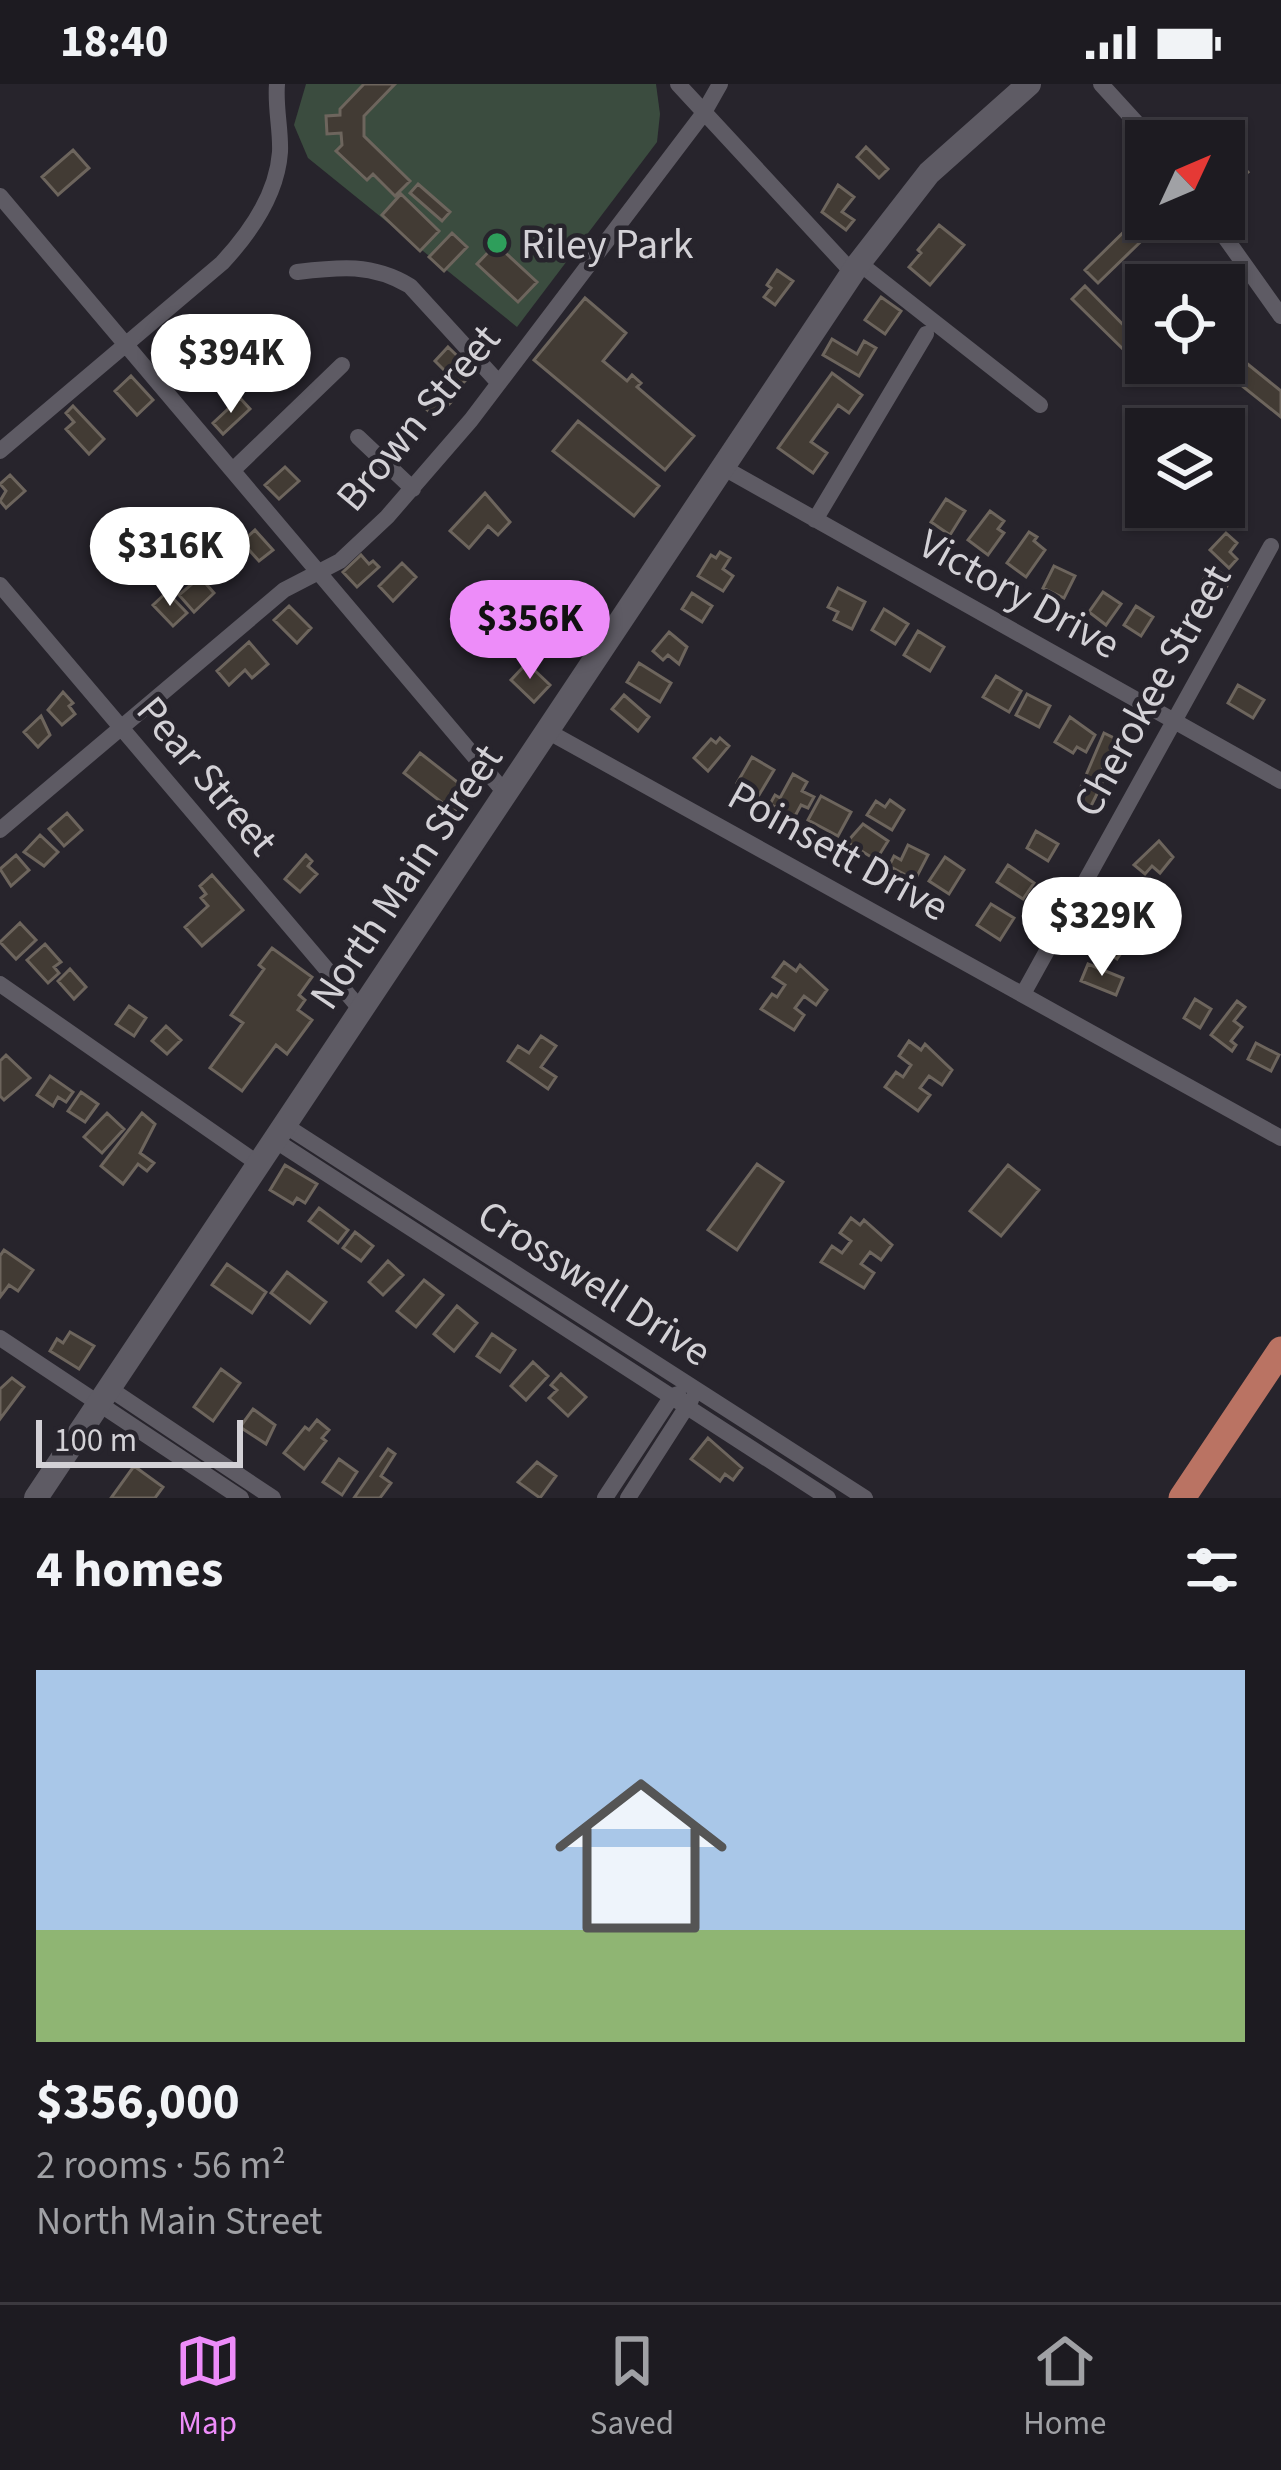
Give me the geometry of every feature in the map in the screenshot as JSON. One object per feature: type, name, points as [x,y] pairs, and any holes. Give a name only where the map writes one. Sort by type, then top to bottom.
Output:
[{"type":"main road","name":"North Main Street","points":[[36,1498],[856,268],[929,172],[1029,84]]},
{"type":"main road","points":[[1182,1498],[1281,1350]]},
{"type":"street","points":[[0,452],[222,263],[257,220],[280,154],[277,84]]},
{"type":"street","points":[[678,84],[856,268],[1040,406]]},
{"type":"street","name":"Brown Street","points":[[0,830],[284,590],[340,561],[413,489],[471,420],[703,114],[720,84]]},
{"type":"street","points":[[1100,84],[1133,120]]},
{"type":"street","points":[[0,196],[507,795]]},
{"type":"street","points":[[1227,240],[1281,316]]},
{"type":"street","points":[[297,272],[367,267],[397,278],[410,286],[497,381]]},
{"type":"street","points":[[815,520],[926,334]]},
{"type":"street","points":[[234,469],[342,365]]},
{"type":"street","points":[[358,437],[413,489]]},
{"type":"street","name":"Victory Drive","points":[[724,468],[1281,781]]},
{"type":"street","name":"Cherokee Street","points":[[1023,994],[1271,546]]},
{"type":"street","name":"Pear Street","points":[[0,585],[362,1011]]},
{"type":"street","name":"Poinsett Drive","points":[[550,731],[1281,1138]]},
{"type":"street","points":[[0,984],[260,1165]]},
{"type":"street","name":"Crosswell Drive","points":[[281,1133],[866,1498]]},
{"type":"street","name":"Crosswell Drive","points":[[281,1133],[828,1498]]},
{"type":"street","points":[[0,1338],[273,1498]]},
{"type":"street","points":[[605,1498],[672,1396],[696,1388]]},
{"type":"street","points":[[628,1498],[689,1407],[696,1388]]},
{"type":"street","points":[[105,1397],[241,1498]]},
{"type":"green space","name":"Riley Park","points":[[306,84],[656,84],[657,142],[517,327],[308,158],[294,125]]},
{"type":"building","points":[[364,84],[395,84],[364,116],[364,136],[410,181],[395,196],[373,174],[367,180],[336,151],[342,145],[341,133],[327,134],[326,116],[340,115],[340,109]]},
{"type":"building","points":[[866,147],[888,169],[879,178],[857,157]]},
{"type":"building","points":[[73,150],[89,168],[58,195],[42,177]]},
{"type":"building","points":[[418,184],[450,212],[442,221],[410,193]]},
{"type":"building","points":[[838,185],[854,197],[842,212],[854,220],[846,230],[822,212]]},
{"type":"building","points":[[401,194],[439,231],[420,251],[382,215]]},
{"type":"building","points":[[939,225],[964,245],[930,285],[909,267]]},
{"type":"building","points":[[1125,231],[1125,240],[1142,240],[1098,283],[1085,270]]},
{"type":"building","points":[[452,233],[467,247],[444,271],[429,257]]},
{"type":"building","points":[[496,244],[537,282],[518,302],[477,264]]},
{"type":"building","points":[[777,270],[793,281],[775,305],[764,297]]},
{"type":"building","points":[[1085,286],[1125,327],[1125,351],[1072,299]]},
{"type":"building","points":[[881,297],[901,311],[885,334],[865,320]]},
{"type":"building","points":[[585,298],[626,333],[603,361],[627,381],[632,375],[641,383],[637,387],[694,436],[665,470],[534,360]]},
{"type":"building","points":[[832,339],[857,354],[864,341],[876,348],[859,376],[823,355]]},
{"type":"building","points":[[448,347],[474,372],[460,386],[435,361]]},
{"type":"building","points":[[1245,362],[1281,391],[1281,417],[1240,384],[1245,384]]},
{"type":"building","points":[[832,373],[862,395],[849,413],[838,405],[811,442],[827,453],[813,473],[778,448]]},
{"type":"building","points":[[131,376],[153,400],[137,415],[115,391]]},
{"type":"building","points":[[442,390],[453,400],[436,418],[425,408]]},
{"type":"building","points":[[240,398],[250,409],[223,434],[213,423]]},
{"type":"building","points":[[73,406],[104,439],[89,454],[66,429],[74,422],[66,413]]},
{"type":"building","points":[[578,421],[659,486],[634,516],[553,451]]},
{"type":"building","points":[[285,467],[299,481],[279,499],[265,485]]},
{"type":"building","points":[[10,475],[25,491],[6,508],[0,501],[6,491],[0,484]]},
{"type":"building","points":[[485,493],[510,522],[498,535],[488,526],[469,548],[450,531]]},
{"type":"building","points":[[946,499],[965,511],[950,535],[931,522]]},
{"type":"building","points":[[990,511],[1004,521],[998,529],[1004,533],[988,555],[968,540]]},
{"type":"building","points":[[255,530],[273,550],[259,561],[242,542]]},
{"type":"building","points":[[1029,532],[1045,550],[1026,577],[1007,563]]},
{"type":"building","points":[[1226,533],[1237,543],[1230,552],[1237,559],[1229,568],[1210,550]]},
{"type":"building","points":[[720,552],[730,558],[723,569],[733,576],[723,591],[698,576],[711,555],[716,558]]},
{"type":"building","points":[[361,555],[379,567],[357,587],[343,572]]},
{"type":"building","points":[[402,563],[416,577],[393,601],[379,586]]},
{"type":"building","points":[[1054,566],[1075,576],[1064,598],[1043,588]]},
{"type":"building","points":[[1211,567],[1231,579],[1221,596],[1201,584]]},
{"type":"building","points":[[200,577],[214,593],[194,612],[179,595]]},
{"type":"building","points":[[838,588],[865,602],[852,629],[834,620],[838,612],[828,607]]},
{"type":"building","points":[[167,592],[187,613],[173,626],[153,605]]},
{"type":"building","points":[[1103,592],[1121,604],[1106,625],[1089,612]]},
{"type":"building","points":[[692,593],[712,606],[702,622],[682,609]]},
{"type":"building","points":[[551,602],[576,622],[566,635],[541,615]]},
{"type":"building","points":[[289,606],[311,628],[297,643],[274,620]]},
{"type":"building","points":[[1136,606],[1153,617],[1141,636],[1124,625]]},
{"type":"building","points":[[884,609],[908,624],[895,644],[872,630]]},
{"type":"building","points":[[918,631],[944,647],[930,671],[904,655]]},
{"type":"building","points":[[669,632],[687,647],[679,664],[653,651]]},
{"type":"building","points":[[249,642],[268,664],[252,678],[245,670],[229,685],[217,671]]},
{"type":"building","points":[[527,663],[550,685],[534,702],[511,680]]},
{"type":"building","points":[[639,663],[671,683],[660,702],[627,682]]},
{"type":"building","points":[[996,676],[1021,691],[1009,712],[983,697]]},
{"type":"building","points":[[1238,685],[1264,700],[1253,718],[1228,703]]},
{"type":"building","points":[[63,692],[75,714],[62,725],[48,710]]},
{"type":"building","points":[[1027,694],[1050,706],[1039,727],[1016,715]]},
{"type":"building","points":[[624,695],[649,717],[638,731],[612,709]]},
{"type":"building","points":[[41,716],[50,735],[38,747],[24,732]]},
{"type":"building","points":[[1070,717],[1095,735],[1086,752],[1077,747],[1073,753],[1055,742]]},
{"type":"building","points":[[1104,733],[1116,739],[1112,747],[1125,754],[1116,772],[1104,766],[1100,775],[1105,778],[1090,808],[1075,801]]},
{"type":"building","points":[[720,738],[729,746],[708,771],[694,758],[711,739],[716,743]]},
{"type":"building","points":[[420,753],[470,792],[454,812],[404,773]]},
{"type":"building","points":[[752,757],[774,770],[759,795],[737,783]]},
{"type":"building","points":[[793,774],[807,782],[802,791],[814,797],[808,808],[801,805],[794,818],[770,804],[775,795],[780,798]]},
{"type":"building","points":[[821,796],[851,812],[838,836],[808,820]]},
{"type":"building","points":[[890,800],[904,810],[892,830],[867,815],[876,801],[885,807]]},
{"type":"building","points":[[67,813],[82,830],[64,846],[49,829]]},
{"type":"building","points":[[863,824],[888,841],[876,860],[847,842]]},
{"type":"building","points":[[1036,831],[1058,844],[1048,861],[1027,848]]},
{"type":"building","points":[[40,835],[58,852],[44,866],[24,852]]},
{"type":"building","points":[[1159,841],[1173,857],[1160,873],[1152,866],[1145,874],[1134,865]]},
{"type":"building","points":[[908,845],[928,855],[915,880],[889,866],[894,856],[901,860]]},
{"type":"building","points":[[16,855],[29,870],[11,886],[0,869]]},
{"type":"building","points":[[306,855],[312,861],[308,866],[317,874],[300,892],[285,879]]},
{"type":"building","points":[[945,857],[964,870],[949,894],[929,881]]},
{"type":"building","points":[[1008,865],[1034,883],[1023,899],[997,882]]},
{"type":"building","points":[[212,875],[243,910],[202,946],[185,927],[208,906],[200,886]]},
{"type":"building","points":[[1132,886],[1151,899],[1139,917],[1119,904]]},
{"type":"building","points":[[991,904],[1014,918],[1000,940],[977,925]]},
{"type":"building","points":[[20,923],[36,940],[16,959],[0,942]]},
{"type":"building","points":[[1108,924],[1130,940],[1117,959],[1095,943]]},
{"type":"building","points":[[45,944],[61,962],[54,967],[59,973],[48,983],[27,960]]},
{"type":"building","points":[[272,948],[312,977],[299,995],[305,1000],[298,1010],[312,1020],[287,1054],[276,1045],[242,1091],[210,1068],[243,1023],[231,1015],[264,969],[259,965]]},
{"type":"building","points":[[784,962],[796,971],[800,965],[827,990],[816,1005],[804,996],[795,1008],[804,1015],[794,1030],[761,1009],[785,985],[773,977]]},
{"type":"building","points":[[1088,964],[1123,978],[1116,995],[1081,981]]},
{"type":"building","points":[[70,969],[86,987],[74,999],[58,981]]},
{"type":"building","points":[[1195,999],[1211,1009],[1200,1028],[1184,1018]]},
{"type":"building","points":[[1237,1001],[1245,1007],[1234,1021],[1242,1027],[1231,1041],[1236,1045],[1232,1051],[1211,1035]]},
{"type":"building","points":[[129,1006],[146,1018],[134,1036],[116,1024]]},
{"type":"building","points":[[166,1026],[181,1040],[167,1054],[152,1041]]},
{"type":"building","points":[[541,1036],[556,1046],[541,1067],[556,1077],[548,1089],[508,1061],[518,1046],[529,1053]]},
{"type":"building","points":[[909,1041],[921,1050],[925,1044],[952,1070],[942,1085],[929,1076],[920,1088],[930,1095],[918,1111],[885,1087],[896,1072],[903,1077],[911,1065],[899,1056]]},
{"type":"building","points":[[1256,1043],[1279,1055],[1271,1071],[1248,1059]]},
{"type":"building","points":[[6,1055],[30,1078],[4,1100],[0,1061]]},
{"type":"building","points":[[50,1076],[73,1092],[66,1102],[58,1097],[53,1106],[37,1095]]},
{"type":"building","points":[[81,1092],[98,1104],[85,1122],[68,1111]]},
{"type":"building","points":[[107,1113],[124,1129],[102,1153],[84,1137]]},
{"type":"building","points":[[142,1113],[155,1124],[140,1153],[154,1163],[147,1171],[138,1164],[123,1184],[101,1166]]},
{"type":"building","points":[[757,1164],[783,1182],[737,1250],[708,1230]]},
{"type":"building","points":[[285,1165],[317,1184],[305,1203],[297,1198],[293,1204],[270,1190]]},
{"type":"building","points":[[1008,1165],[1039,1190],[1001,1236],[970,1211]]},
{"type":"building","points":[[319,1208],[348,1230],[338,1243],[309,1221]]},
{"type":"building","points":[[851,1218],[860,1225],[864,1220],[892,1245],[881,1260],[870,1252],[861,1264],[874,1273],[864,1288],[821,1262],[832,1246],[842,1253],[851,1241],[840,1233]]},
{"type":"building","points":[[355,1232],[373,1246],[361,1261],[343,1248]]},
{"type":"building","points":[[4,1250],[33,1270],[18,1291],[9,1285],[0,1297],[0,1256]]},
{"type":"building","points":[[388,1261],[403,1275],[383,1295],[369,1282]]},
{"type":"building","points":[[227,1264],[266,1292],[252,1313],[212,1285]]},
{"type":"building","points":[[287,1272],[326,1302],[310,1323],[271,1293]]},
{"type":"building","points":[[424,1280],[443,1295],[416,1327],[397,1311]]},
{"type":"building","points":[[457,1306],[477,1323],[454,1351],[434,1334]]},
{"type":"building","points":[[70,1332],[94,1346],[79,1369],[50,1351],[57,1339],[63,1343]]},
{"type":"building","points":[[492,1334],[515,1350],[500,1372],[477,1356]]},
{"type":"building","points":[[533,1362],[548,1376],[526,1400],[511,1386]]},
{"type":"building","points":[[221,1369],[240,1383],[213,1421],[194,1407]]},
{"type":"building","points":[[561,1374],[586,1397],[568,1416],[549,1398],[557,1390],[551,1385]]},
{"type":"building","points":[[12,1378],[24,1387],[0,1419],[0,1389]]},
{"type":"building","points":[[253,1409],[275,1425],[266,1444],[240,1427]]},
{"type":"building","points":[[317,1420],[329,1430],[304,1469],[284,1453]]},
{"type":"building","points":[[708,1438],[742,1468],[733,1480],[725,1474],[720,1481],[691,1459]]},
{"type":"building","points":[[388,1449],[395,1454],[381,1476],[391,1483],[380,1498],[354,1498]]},
{"type":"building","points":[[339,1459],[357,1472],[342,1495],[323,1482]]},
{"type":"building","points":[[537,1462],[556,1476],[540,1498],[518,1482]]},
{"type":"building","points":[[134,1466],[163,1487],[155,1498],[111,1498]]},
{"type":"place","name":"Riley Park","points":[[497,243]]}]
